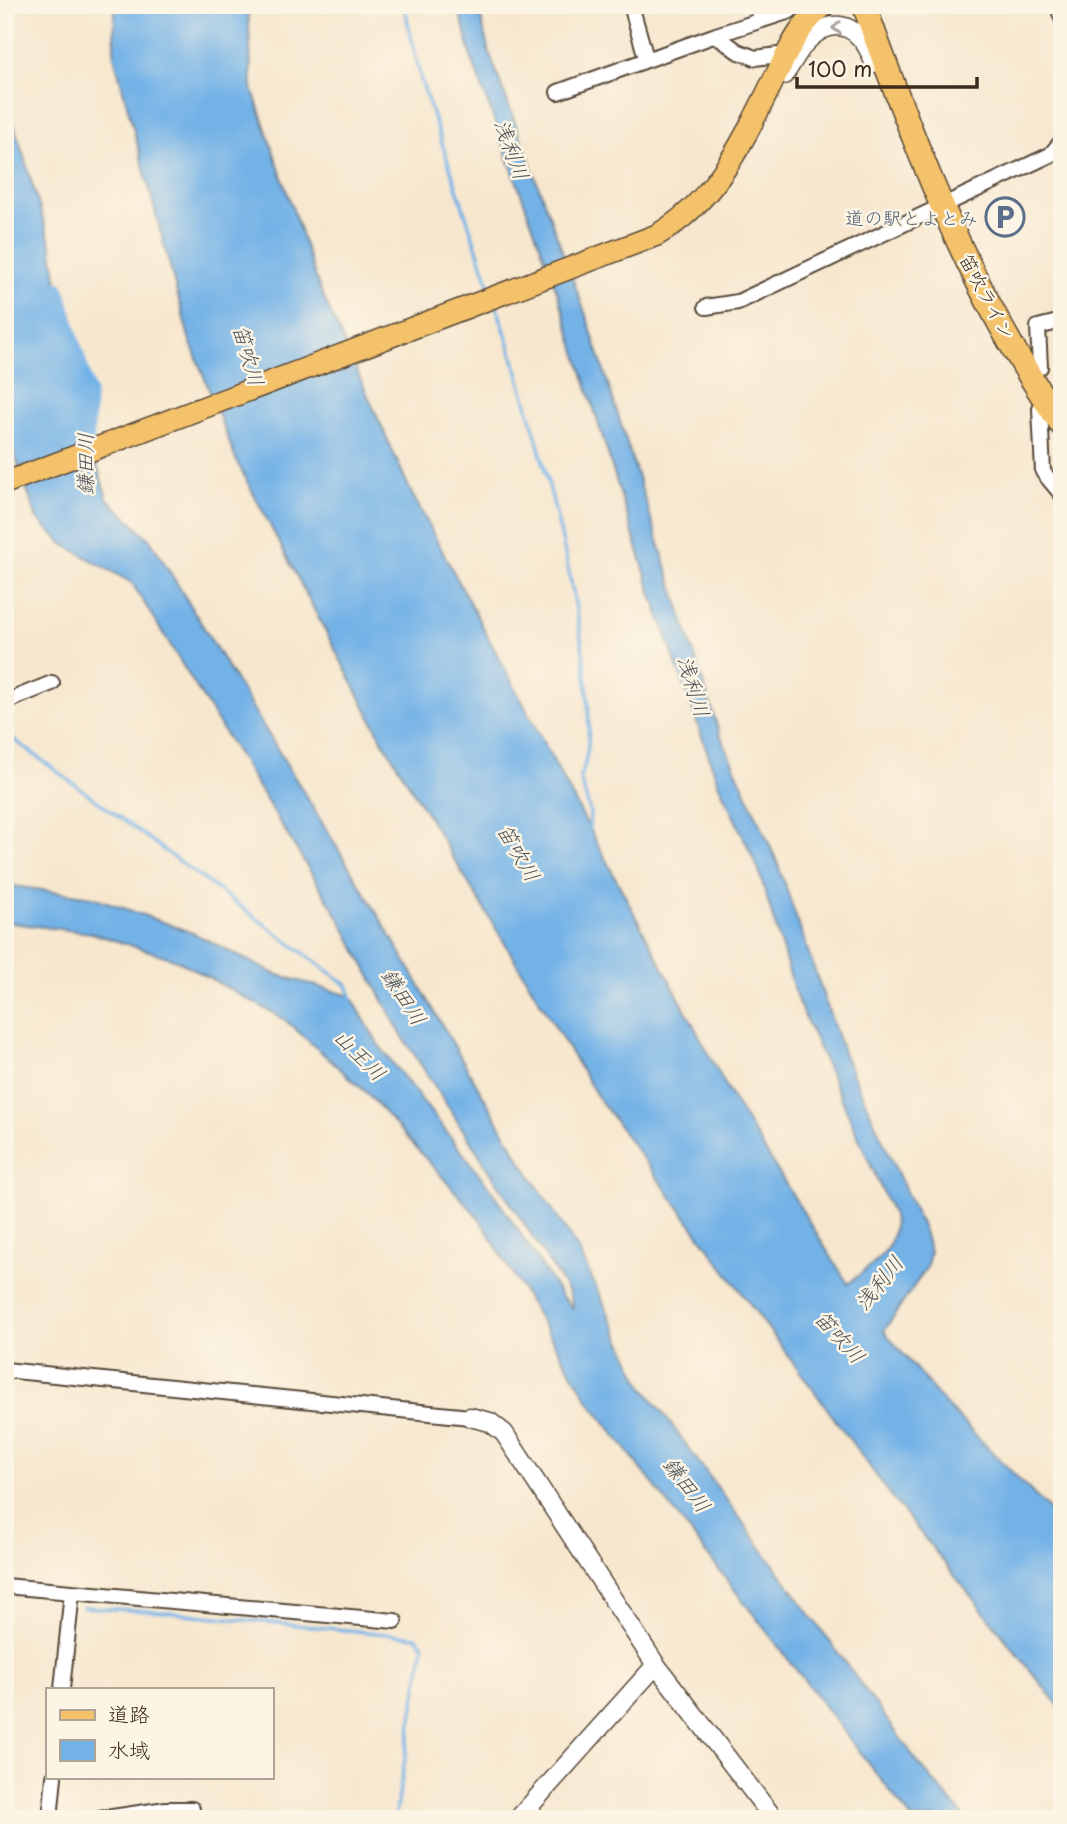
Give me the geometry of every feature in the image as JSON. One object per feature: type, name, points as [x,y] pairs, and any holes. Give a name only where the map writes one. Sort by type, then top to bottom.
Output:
[{"type":"highway","name":"笛吹ライン","points":[[864,5],[912,138],[942,205],[984,292],[1045,401],[1062,425]]},
{"type":"main road","points":[[5,483],[657,235],[699,205],[722,176],[786,54],[805,24],[825,5]]},
{"type":"street","points":[[631,5],[646,58]]},
{"type":"street","points":[[757,5],[762,20]]},
{"type":"street","points":[[1057,5],[1062,18]]},
{"type":"street","points":[[558,92],[646,58],[790,11]]},
{"type":"street","points":[[762,102],[809,39],[828,27],[848,27],[861,36],[869,47],[881,82],[912,138]]},
{"type":"street","points":[[716,34],[737,51],[755,58],[786,54]]},
{"type":"street","points":[[706,306],[738,302],[1050,155],[1062,141]]},
{"type":"street","points":[[1030,373],[1040,367],[1038,327],[1062,321]]},
{"type":"street","points":[[1045,401],[1040,409],[1043,472],[1062,495]]},
{"type":"street","points":[[5,702],[51,683]]},
{"type":"street","points":[[5,1370],[470,1417],[490,1422],[504,1433],[656,1665],[774,1819]]},
{"type":"street","points":[[5,1586],[395,1621]]},
{"type":"street","points":[[62,1688],[72,1592]]},
{"type":"street","points":[[518,1819],[656,1665]]},
{"type":"street","points":[[50,1819],[54,1778]]},
{"type":"street","points":[[99,1819],[166,1809],[192,1809]]},
{"type":"water","points":[[115,5],[248,5],[252,88],[319,287],[411,492],[731,1096],[848,1284],[875,1262],[888,1247],[894,1227],[893,1215],[797,999],[758,868],[719,785],[652,595],[558,294],[472,60],[458,5],[478,5],[488,49],[587,318],[720,735],[776,859],[844,1055],[924,1231],[930,1253],[926,1268],[884,1331],[945,1404],[1062,1523],[1062,1710],[895,1501],[597,1096],[384,743],[237,462],[189,338],[114,56]]},
{"type":"water","name":"山王川","points":[[5,95],[51,245],[77,403],[107,498],[151,541],[386,928],[518,1156],[579,1251],[641,1383],[920,1765],[966,1819],[912,1819],[589,1401],[479,1218],[368,1094],[284,1019],[177,960],[92,933],[5,922],[5,885],[93,897],[193,933],[275,974],[351,996],[378,1044],[490,1188],[562,1297],[574,1309],[569,1293],[401,1034],[342,923],[132,583],[63,544],[37,519],[5,426]]},
{"type":"waterway","points":[[404,5],[421,80],[491,291]]},
{"type":"waterway","name":"鎌田川","points":[[55,291],[85,394],[83,454]]},
{"type":"waterway","points":[[496,305],[546,472],[578,618],[587,684],[588,739],[580,777],[590,812],[589,831]]},
{"type":"waterway","points":[[5,733],[347,985],[352,999]]},
{"type":"waterway","points":[[83,1607],[165,1612],[417,1637],[424,1646],[395,1819]]},
{"type":"waterway","points":[[193,1812],[265,1819]]},
{"type":"place","name":"道の駅とよとみ","points":[[1005,217]]},
{"type":"water label","name":"浅利川","points":[[513,149]]},
{"type":"water label","name":"笛吹川","points":[[250,355]]},
{"type":"water label","name":"浅利川","points":[[695,686]]},
{"type":"water label","name":"笛吹川","points":[[520,852]]},
{"type":"water label","name":"浅利川","points":[[878,1282]]},
{"type":"water label","name":"笛吹川","points":[[841,1336]]}]
